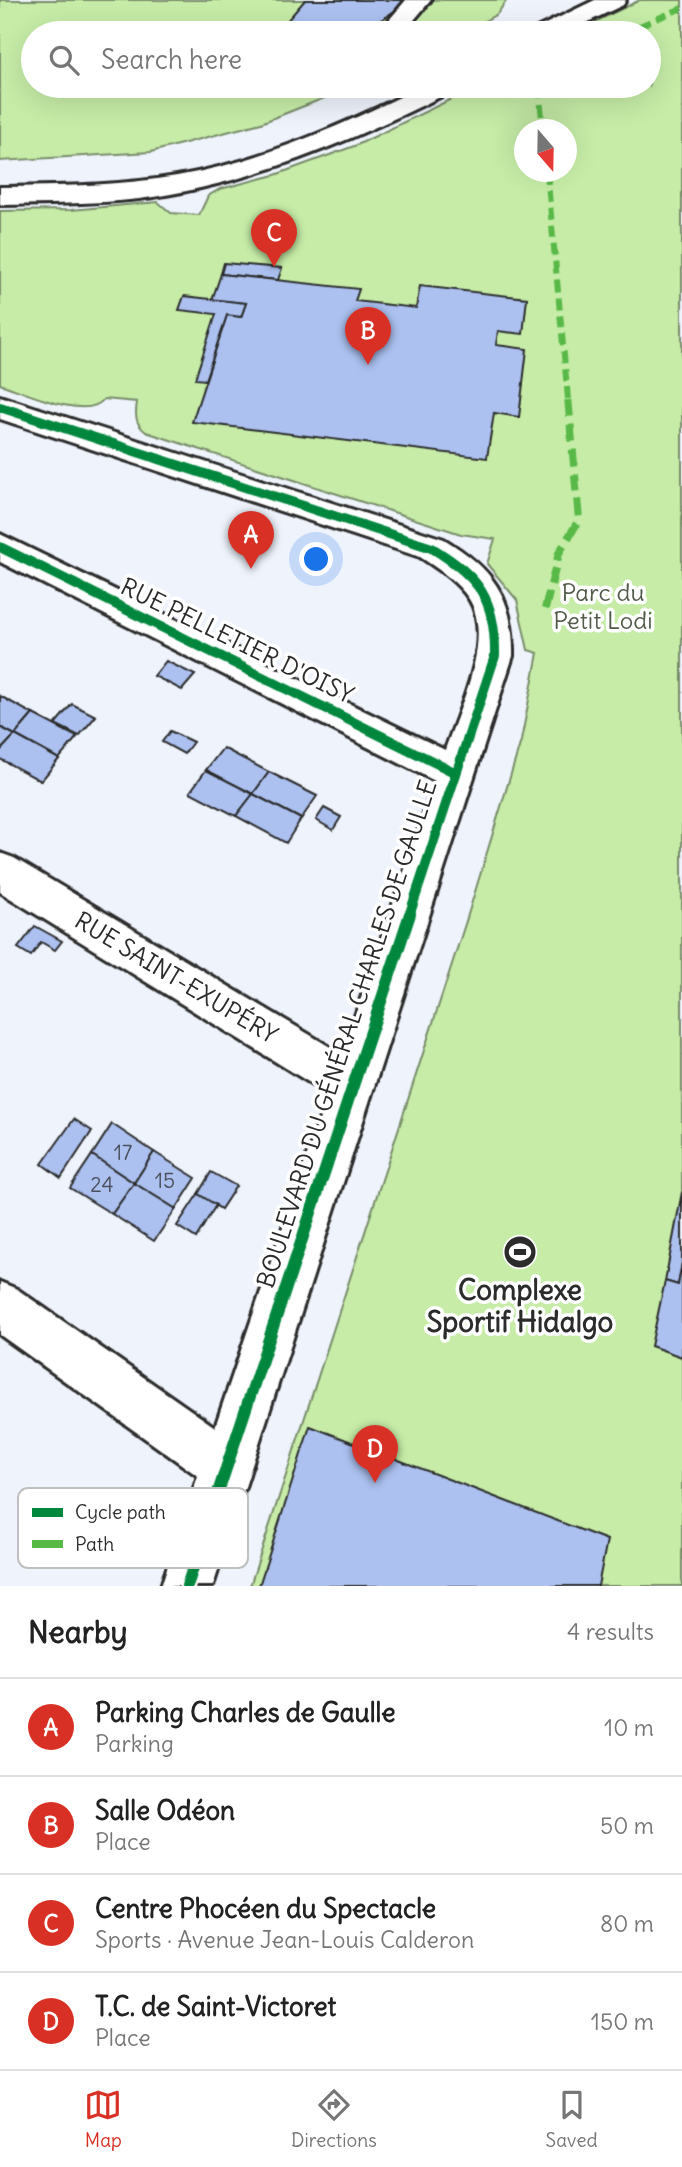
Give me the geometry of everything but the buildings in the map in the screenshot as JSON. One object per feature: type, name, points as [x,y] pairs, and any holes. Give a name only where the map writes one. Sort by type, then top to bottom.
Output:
[{"type":"street","points":[[401,21],[419,0]]},
{"type":"street","points":[[567,21],[599,3]]},
{"type":"street","points":[[0,196],[142,190],[254,164],[310,146],[419,98]]},
{"type":"street","name":"BOULEVARD DU GÉNÉRAL CHARLES DE GAULLE","points":[[0,407],[432,548],[472,577],[487,596],[496,634],[495,656],[219,1488]]},
{"type":"street","name":"RUE PELLETIER D'OISY","points":[[0,547],[456,774]]},
{"type":"street","name":"RUE SAINT-EXUPÉRY","points":[[0,871],[352,1085]]},
{"type":"street","points":[[0,1306],[226,1465]]},
{"type":"street","name":"BOULEVARD DU GÉNÉRAL CHARLES DE GAULLE","points":[[187,1586],[193,1568]]},
{"type":"green space","points":[[0,0],[507,0],[497,14],[484,21],[21,21],[21,98],[325,98],[261,123],[151,152],[0,161]]},
{"type":"green space","name":"Parc du Petit Lodi","points":[[640,0],[682,0],[682,1586],[250,1586],[467,918],[521,741],[538,653],[528,650],[517,600],[487,564],[495,539],[461,534],[146,432],[137,419],[137,402],[104,399],[96,405],[70,406],[0,384],[0,211],[71,210],[158,202],[171,213],[199,215],[208,196],[220,189],[275,175],[357,145],[453,98],[661,98],[661,21],[597,21]]},
{"type":"marked path","points":[[651,21],[682,8]]},
{"type":"marked path","points":[[540,98],[542,119]]},
{"type":"marked path","points":[[545,609],[559,553],[579,520],[548,182]]},
{"type":"cycle path","points":[[0,407],[432,548],[474,579],[483,591],[493,619],[495,656],[219,1488]]},
{"type":"cycle path","points":[[0,547],[456,773]]},
{"type":"cycle path","points":[[187,1586],[193,1568]]},
{"type":"place","name":"Centre Phocéen du Spectacle","points":[[274,267]]},
{"type":"place","name":"Salle Odéon","points":[[368,365]]},
{"type":"place","name":"Parking Charles de Gaulle","points":[[251,569]]},
{"type":"place","name":"Complexe Sportif Hidalgo","points":[[520,1252]]},
{"type":"place","name":"T.C. de Saint-Victoret","points":[[375,1483]]}]
